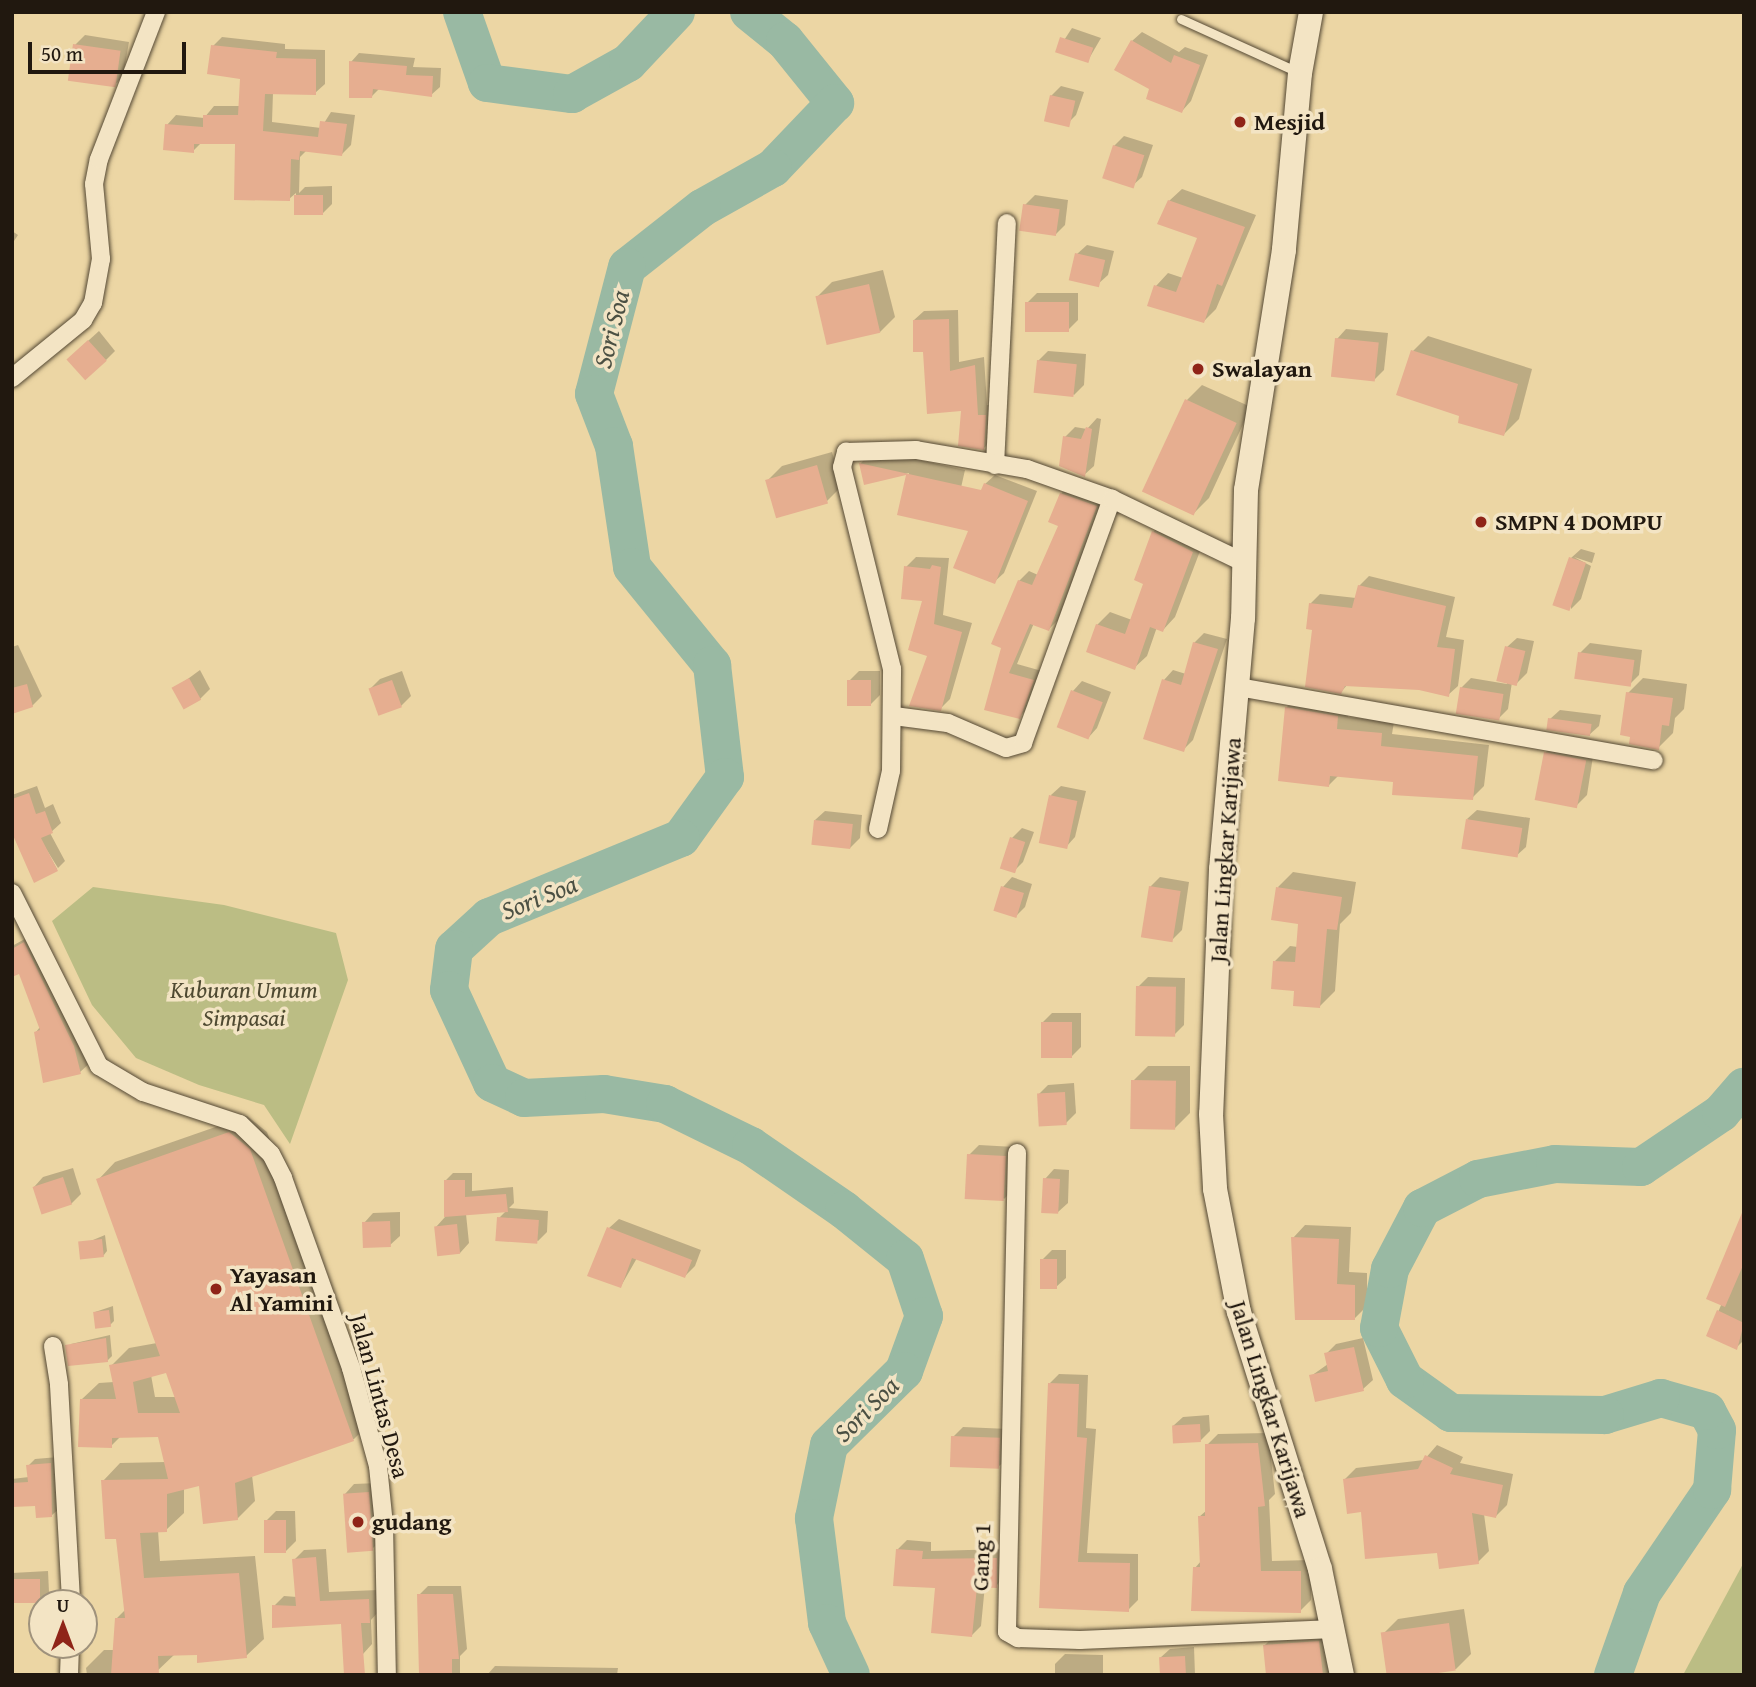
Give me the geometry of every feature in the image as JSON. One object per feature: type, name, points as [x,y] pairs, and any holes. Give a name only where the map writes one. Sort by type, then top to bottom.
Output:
[{"type":"main road","name":"Jalan Lingkar Karijawa","points":[[1311,12],[1300,73],[1284,250],[1246,490],[1238,687],[1220,869],[1211,1114],[1215,1189],[1239,1312],[1321,1569],[1342,1675]]},
{"type":"street","points":[[12,378],[83,320],[93,303],[101,259],[94,184],[99,159],[156,12]]},
{"type":"street","points":[[995,465],[1007,223]]},
{"type":"street","points":[[878,829],[891,771],[894,716],[886,631],[842,458],[853,449],[895,448],[1027,469],[1112,499],[1245,563]]},
{"type":"street","points":[[894,716],[947,723],[1006,748],[1023,743],[1112,499]]},
{"type":"street","points":[[1238,687],[1654,761]]},
{"type":"street","name":"Jalan Lintas Desa","points":[[12,893],[18,915],[99,1066],[144,1092],[240,1124],[271,1154],[283,1178],[351,1368],[378,1466],[386,1567],[387,1675]]},
{"type":"street","name":"Gang 1","points":[[1017,1153],[1007,1632],[1018,1639],[1080,1640],[1334,1629]]},
{"type":"street","points":[[53,1346],[60,1396],[70,1589]]},
{"type":"lane","points":[[1181,19],[1300,73]]},
{"type":"green space","name":"Kuburan Umum Simpasai","points":[[93,887],[224,905],[336,933],[348,980],[290,1144],[264,1105],[199,1085],[136,1058],[92,1005],[52,921]]},
{"type":"green space","points":[[1744,1562],[1744,1675],[1683,1675]]},
{"type":"building","points":[[1060,37],[1093,48],[1088,63],[1055,52]]},
{"type":"building","points":[[1131,40],[1171,63],[1174,55],[1200,65],[1182,113],[1146,99],[1149,89],[1114,70]]},
{"type":"building","points":[[73,44],[121,51],[115,87],[68,81]]},
{"type":"building","points":[[211,45],[277,52],[276,58],[316,59],[316,95],[265,94],[263,131],[318,137],[320,121],[347,124],[342,156],[300,151],[299,160],[291,159],[290,201],[234,200],[235,144],[194,144],[194,153],[163,150],[165,124],[203,127],[203,115],[238,115],[240,79],[207,74]]},
{"type":"building","points":[[349,61],[407,66],[406,75],[433,76],[432,97],[373,89],[372,98],[349,98]]},
{"type":"building","points":[[1050,95],[1075,101],[1069,127],[1044,121]]},
{"type":"building","points":[[1113,145],[1144,155],[1134,188],[1102,178]]},
{"type":"building","points":[[294,195],[323,195],[323,215],[294,215]]},
{"type":"building","points":[[1168,200],[1245,227],[1222,286],[1217,284],[1204,323],[1147,306],[1154,285],[1176,292],[1197,238],[1157,224]]},
{"type":"building","points":[[1023,204],[1060,209],[1056,236],[1019,231]]},
{"type":"building","points":[[1075,253],[1105,260],[1099,287],[1069,280]]},
{"type":"building","points":[[869,284],[880,333],[827,345],[815,296]]},
{"type":"building","points":[[1025,302],[1069,302],[1069,332],[1025,332]]},
{"type":"building","points":[[949,319],[950,371],[975,365],[978,415],[986,415],[984,450],[958,446],[961,411],[927,414],[923,352],[913,352],[913,320]]},
{"type":"building","points":[[1335,338],[1379,343],[1375,381],[1331,377]]},
{"type":"building","points":[[88,340],[107,361],[85,380],[66,359]]},
{"type":"building","points":[[1411,350],[1518,384],[1504,436],[1458,423],[1459,416],[1396,395]]},
{"type":"building","points":[[1037,360],[1077,364],[1073,397],[1034,393]]},
{"type":"building","points":[[1185,399],[1237,423],[1194,516],[1142,491]]},
{"type":"building","points":[[1086,427],[1092,429],[1085,477],[1059,466],[1063,436],[1081,439]]},
{"type":"building","points":[[859,463],[981,490],[984,483],[1028,501],[995,584],[953,568],[968,531],[897,515],[906,475],[864,485]]},
{"type":"building","points":[[817,465],[828,503],[776,518],[765,480]]},
{"type":"building","points":[[1060,493],[1097,506],[1049,631],[1030,624],[1009,673],[1034,680],[1020,719],[984,710],[1001,648],[991,644],[1018,580],[1032,585],[1058,526],[1048,522]]},
{"type":"building","points":[[1152,531],[1193,552],[1163,632],[1150,627],[1135,670],[1086,652],[1096,624],[1125,634],[1143,584],[1134,580]]},
{"type":"building","points":[[1569,557],[1586,563],[1569,611],[1552,605]]},
{"type":"building","points":[[932,565],[941,567],[934,624],[962,632],[941,711],[909,706],[927,656],[908,650],[922,601],[901,599],[904,566],[930,569]]},
{"type":"building","points":[[1358,585],[1446,606],[1437,647],[1455,649],[1449,697],[1419,690],[1345,686],[1341,694],[1305,687],[1312,630],[1306,629],[1309,603],[1352,608]]},
{"type":"building","points":[[1193,642],[1218,649],[1184,752],[1143,739],[1162,679],[1181,685]]},
{"type":"building","points":[[1505,646],[1525,651],[1517,686],[1496,681]]},
{"type":"building","points":[[1578,652],[1634,660],[1631,687],[1574,679]]},
{"type":"building","points":[[189,678],[201,700],[184,710],[172,688]]},
{"type":"building","points":[[392,680],[402,707],[378,716],[369,689]]},
{"type":"building","points":[[847,680],[871,680],[871,706],[847,706]]},
{"type":"building","points":[[27,684],[33,707],[12,714],[12,688]]},
{"type":"building","points":[[1460,687],[1503,694],[1499,721],[1456,714]]},
{"type":"building","points":[[1071,690],[1103,702],[1088,740],[1057,727]]},
{"type":"building","points":[[1626,692],[1673,698],[1669,726],[1662,725],[1659,750],[1629,744],[1630,737],[1620,735]]},
{"type":"building","points":[[1285,707],[1338,716],[1337,729],[1382,733],[1381,746],[1478,756],[1473,800],[1392,795],[1393,782],[1330,776],[1329,787],[1278,781]]},
{"type":"building","points":[[1548,718],[1592,724],[1590,736],[1546,730]]},
{"type":"building","points":[[1544,752],[1586,760],[1577,808],[1535,800]]},
{"type":"building","points":[[29,793],[36,814],[45,811],[53,833],[41,838],[58,871],[34,883],[12,833],[12,799]]},
{"type":"building","points":[[1049,795],[1077,801],[1067,849],[1039,843]]},
{"type":"building","points":[[1466,819],[1522,828],[1518,858],[1461,849]]},
{"type":"building","points":[[814,820],[853,824],[850,849],[811,845]]},
{"type":"building","points":[[1010,837],[1025,842],[1015,873],[1000,868]]},
{"type":"building","points":[[1001,886],[1024,893],[1016,918],[993,911]]},
{"type":"building","points":[[1149,886],[1181,891],[1172,942],[1141,937]]},
{"type":"building","points":[[1276,887],[1342,897],[1337,930],[1327,929],[1320,1008],[1293,1006],[1294,991],[1271,989],[1273,961],[1295,962],[1298,924],[1271,920]]},
{"type":"building","points":[[24,942],[74,1046],[81,1074],[43,1083],[34,1032],[40,1030],[19,974],[12,977],[12,949]]},
{"type":"building","points":[[1136,986],[1176,987],[1175,1037],[1135,1036]]},
{"type":"building","points":[[1041,1022],[1072,1022],[1072,1058],[1041,1058]]},
{"type":"building","points":[[1131,1080],[1176,1081],[1175,1130],[1130,1129]]},
{"type":"building","points":[[1065,1092],[1067,1125],[1039,1126],[1037,1093]]},
{"type":"building","points":[[229,1132],[250,1149],[354,1441],[235,1483],[238,1520],[203,1524],[199,1486],[167,1494],[167,1532],[140,1533],[144,1578],[239,1573],[247,1658],[197,1663],[197,1655],[158,1656],[159,1675],[111,1675],[115,1618],[125,1618],[116,1539],[105,1539],[101,1480],[168,1479],[158,1437],[112,1438],[112,1448],[78,1447],[80,1399],[116,1399],[109,1365],[160,1356],[96,1179]],"holes":[[[166,1373],[180,1413],[138,1413],[133,1382]]]},
{"type":"building","points":[[967,1154],[1006,1156],[1004,1201],[965,1199]]},
{"type":"building","points":[[63,1177],[72,1205],[42,1214],[33,1187]]},
{"type":"building","points":[[1043,1178],[1060,1179],[1058,1214],[1041,1213]]},
{"type":"building","points":[[444,1180],[465,1180],[465,1197],[506,1194],[508,1212],[444,1217]]},
{"type":"building","points":[[1744,1208],[1744,1263],[1725,1307],[1706,1299]]},
{"type":"building","points":[[497,1217],[539,1220],[537,1244],[495,1241]]},
{"type":"building","points":[[390,1221],[391,1247],[363,1248],[362,1222]]},
{"type":"building","points":[[457,1224],[460,1254],[437,1256],[434,1226]]},
{"type":"building","points":[[607,1227],[692,1260],[685,1278],[632,1258],[621,1288],[587,1276]]},
{"type":"building","points":[[1291,1237],[1339,1239],[1337,1284],[1355,1285],[1355,1320],[1295,1320]]},
{"type":"building","points":[[102,1239],[104,1257],[80,1259],[78,1242]]},
{"type":"building","points":[[1040,1259],[1057,1259],[1057,1289],[1040,1289]]},
{"type":"building","points":[[109,1310],[111,1327],[95,1329],[93,1312]]},
{"type":"building","points":[[1717,1310],[1744,1323],[1737,1350],[1706,1336]]},
{"type":"building","points":[[106,1338],[108,1362],[68,1366],[65,1345]]},
{"type":"building","points":[[1354,1347],[1364,1391],[1315,1402],[1309,1375],[1328,1371],[1324,1353]]},
{"type":"building","points":[[1048,1383],[1079,1384],[1077,1437],[1087,1438],[1078,1562],[1130,1563],[1129,1612],[1039,1608]]},
{"type":"building","points":[[1200,1424],[1201,1442],[1173,1443],[1172,1425]]},
{"type":"building","points":[[951,1436],[1000,1438],[999,1469],[950,1467]]},
{"type":"building","points":[[1258,1443],[1265,1506],[1258,1507],[1261,1571],[1301,1571],[1301,1613],[1191,1611],[1193,1567],[1200,1567],[1198,1516],[1205,1516],[1205,1444]]},
{"type":"building","points":[[1425,1455],[1453,1468],[1450,1474],[1503,1485],[1496,1518],[1472,1513],[1479,1564],[1439,1569],[1437,1553],[1365,1559],[1361,1512],[1347,1514],[1343,1479],[1418,1469]]},
{"type":"building","points":[[51,1463],[52,1517],[36,1518],[35,1506],[12,1507],[12,1483],[28,1482],[26,1465]]},
{"type":"building","name":"gudang","points":[[369,1492],[373,1551],[347,1553],[343,1494]]},
{"type":"building","points":[[264,1520],[286,1520],[286,1553],[264,1553]]},
{"type":"building","points":[[896,1549],[923,1551],[922,1559],[997,1558],[997,1588],[977,1587],[972,1637],[931,1633],[935,1588],[893,1586]]},
{"type":"building","points":[[316,1557],[320,1601],[369,1599],[370,1623],[361,1623],[365,1675],[344,1675],[341,1624],[272,1628],[272,1605],[296,1606],[292,1559]]},
{"type":"building","points":[[12,1579],[40,1579],[40,1589],[28,1589],[28,1603],[12,1603]]},
{"type":"building","points":[[417,1594],[453,1594],[459,1659],[452,1659],[452,1675],[419,1675]]},
{"type":"building","points":[[1449,1623],[1456,1671],[1424,1675],[1387,1675],[1381,1633]]},
{"type":"building","points":[[1319,1641],[1323,1675],[1266,1675],[1263,1645]]},
{"type":"building","points":[[1185,1656],[1186,1675],[1160,1675],[1159,1657]]},
{"type":"waterway","name":"Sori Soa","points":[[462,12],[487,83],[572,94],[628,63],[676,12]]},
{"type":"waterway","name":"Sori Soa","points":[[749,12],[785,41],[835,103],[773,168],[702,208],[627,267],[594,394],[614,446],[632,567],[712,665],[725,777],[681,838],[489,917],[454,949],[449,990],[492,1083],[524,1098],[604,1094],[665,1104],[751,1146],[844,1210],[905,1259],[924,1316],[904,1371],[829,1445],[814,1518],[827,1623],[851,1675]]},
{"type":"waterway","points":[[1613,1675],[1642,1593],[1712,1490],[1717,1430],[1707,1411],[1661,1398],[1605,1415],[1451,1413],[1405,1380],[1379,1328],[1390,1269],[1422,1208],[1478,1179],[1555,1164],[1641,1167],[1721,1113],[1744,1087]]},
{"type":"place","name":"Mesjid","points":[[1240,122]]},
{"type":"place","name":"Swalayan","points":[[1198,369]]},
{"type":"place","name":"SMPN 4 DOMPU","points":[[1481,522]]},
{"type":"place","name":"Yayasan Al Yamini","points":[[216,1289]]},
{"type":"place","name":"gudang","points":[[358,1522]]}]
